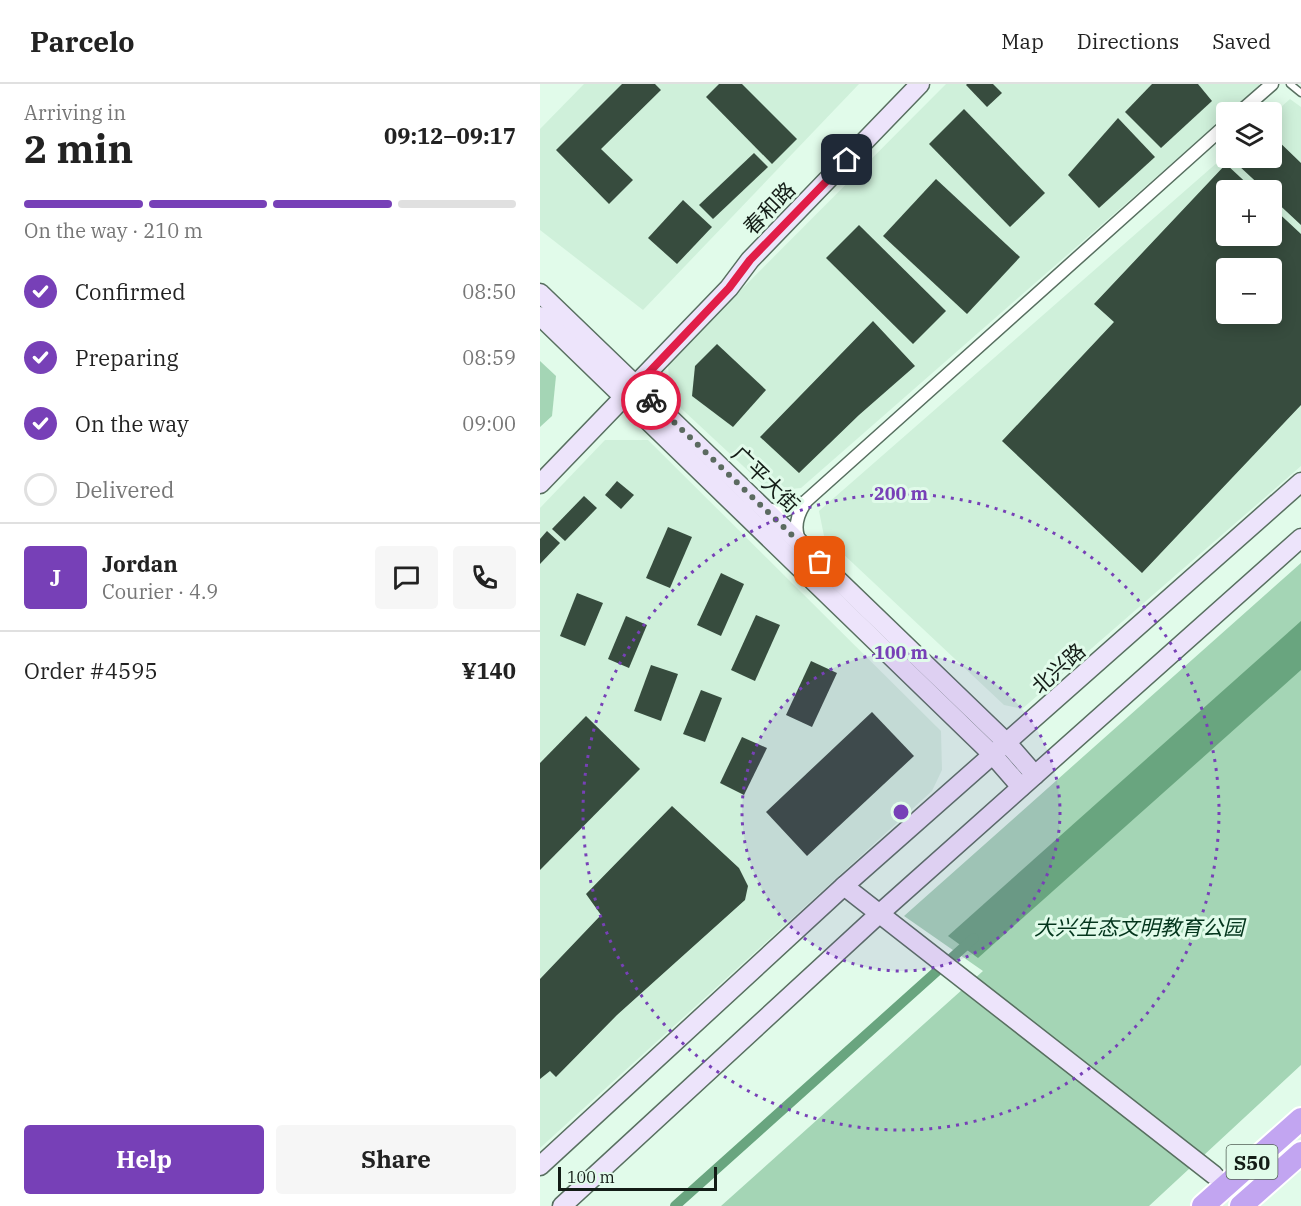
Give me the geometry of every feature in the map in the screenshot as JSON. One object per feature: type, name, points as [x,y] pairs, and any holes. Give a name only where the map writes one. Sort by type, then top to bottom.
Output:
[{"type":"highway","name":"S50","points":[[1203,1206],[1301,1119]]},
{"type":"highway","name":"S50","points":[[1241,1206],[1301,1153]]},
{"type":"main road","name":"春和路","points":[[626,387],[720,282],[750,260],[920,84]]},
{"type":"main road","name":"广平大街","points":[[540,293],[626,387],[1000,749],[1035,775]]},
{"type":"main road","name":"广平大街","points":[[540,316],[626,387],[765,509],[803,546],[1000,749],[1021,787]]},
{"type":"main road","points":[[540,468],[626,387]]},
{"type":"main road","points":[[540,484],[626,387]]},
{"type":"main road","name":"北兴路","points":[[540,1166],[844,886],[1301,482]]},
{"type":"main road","points":[[562,1206],[879,914],[1301,538]]},
{"type":"main road","points":[[844,886],[1214,1175]]},
{"type":"street","points":[[1251,102],[1272,84]]},
{"type":"street","points":[[803,546],[798,538],[797,525],[798,513],[805,502],[1216,134]]},
{"type":"street","points":[[765,509],[782,512],[805,502]]},
{"type":"lane","points":[[1290,84],[1301,93]]},
{"type":"shaded area","points":[[584,84],[859,84],[643,310],[540,230],[540,129]]},
{"type":"shaded area","points":[[946,84],[1259,84],[1259,87],[1242,102],[1216,102],[1216,125],[801,488],[770,491],[670,398],[668,363]]},
{"type":"shaded area","points":[[1290,99],[1301,107],[1301,466],[1022,709],[1004,705],[824,536],[819,511],[1216,164],[1216,168],[1282,168],[1282,106]]},
{"type":"shaded area","points":[[605,440],[648,440],[941,731],[942,770],[932,791],[540,1148],[540,508]]},
{"type":"shaded area","points":[[1301,621],[1301,670],[978,958],[948,936]]},
{"type":"green space","points":[[540,361],[556,376],[552,416],[540,427]]},
{"type":"green space","name":"大兴生态文明教育公园","points":[[1301,563],[1301,1065],[1149,1206],[721,1206],[983,971],[904,916]]},
{"type":"building","points":[[622,84],[655,84],[661,90],[601,149],[633,180],[609,204],[556,150]]},
{"type":"building","points":[[719,84],[742,84],[797,139],[772,164],[706,97]]},
{"type":"building","points":[[967,84],[993,84],[1002,93],[987,107]]},
{"type":"building","points":[[1152,84],[1198,84],[1212,101],[1161,148],[1125,112]]},
{"type":"building","points":[[964,109],[1045,193],[1010,227],[929,144]]},
{"type":"building","points":[[1118,118],[1155,157],[1099,208],[1068,175]]},
{"type":"building","points":[[1282,145],[1301,163],[1301,225],[1282,207],[1282,180],[1254,180],[1241,168],[1282,168]]},
{"type":"building","points":[[754,153],[768,167],[713,219],[699,205]]},
{"type":"building","points":[[1222,168],[1230,168],[1243,180],[1216,180],[1216,246],[1282,246],[1282,216],[1301,234],[1301,405],[1142,573],[1002,441],[1114,322],[1094,304]]},
{"type":"building","points":[[936,179],[1020,257],[967,314],[883,236]]},
{"type":"building","points":[[683,200],[712,227],[677,264],[648,238]]},
{"type":"building","points":[[859,225],[946,311],[913,344],[826,258]]},
{"type":"building","points":[[873,321],[915,366],[859,415],[799,473],[760,437]]},
{"type":"building","points":[[717,344],[766,390],[733,427],[692,396],[695,366]]},
{"type":"building","points":[[617,481],[634,495],[621,509],[605,495]]},
{"type":"building","points":[[584,496],[597,508],[565,541],[552,529]]},
{"type":"building","points":[[668,527],[692,537],[670,588],[646,578]]},
{"type":"building","points":[[547,531],[560,543],[540,564],[540,539]]},
{"type":"building","points":[[721,573],[744,584],[721,636],[697,625]]},
{"type":"building","points":[[577,593],[603,603],[585,646],[560,636]]},
{"type":"building","points":[[756,615],[780,625],[755,681],[731,670]]},
{"type":"building","points":[[626,616],[647,625],[629,668],[608,659]]},
{"type":"building","points":[[811,661],[837,673],[812,727],[786,715]]},
{"type":"building","points":[[651,665],[678,674],[661,721],[634,711]]},
{"type":"building","points":[[701,690],[722,698],[705,742],[683,734]]},
{"type":"building","points":[[872,712],[914,756],[807,856],[766,812]]},
{"type":"building","points":[[586,716],[640,769],[540,870],[540,763]]},
{"type":"building","points":[[742,737],[767,748],[744,795],[720,783]]},
{"type":"building","points":[[672,806],[739,868],[748,886],[745,900],[617,1015],[556,1077],[550,1071],[540,1079],[540,979],[601,915],[586,894]]},
{"type":"waterway","points":[[675,1206],[974,938]]},
{"type":"way so far","points":[[651,400],[820,562]]},
{"type":"route","points":[[651,400],[636,386],[729,288],[750,260],[847,160]]}]
